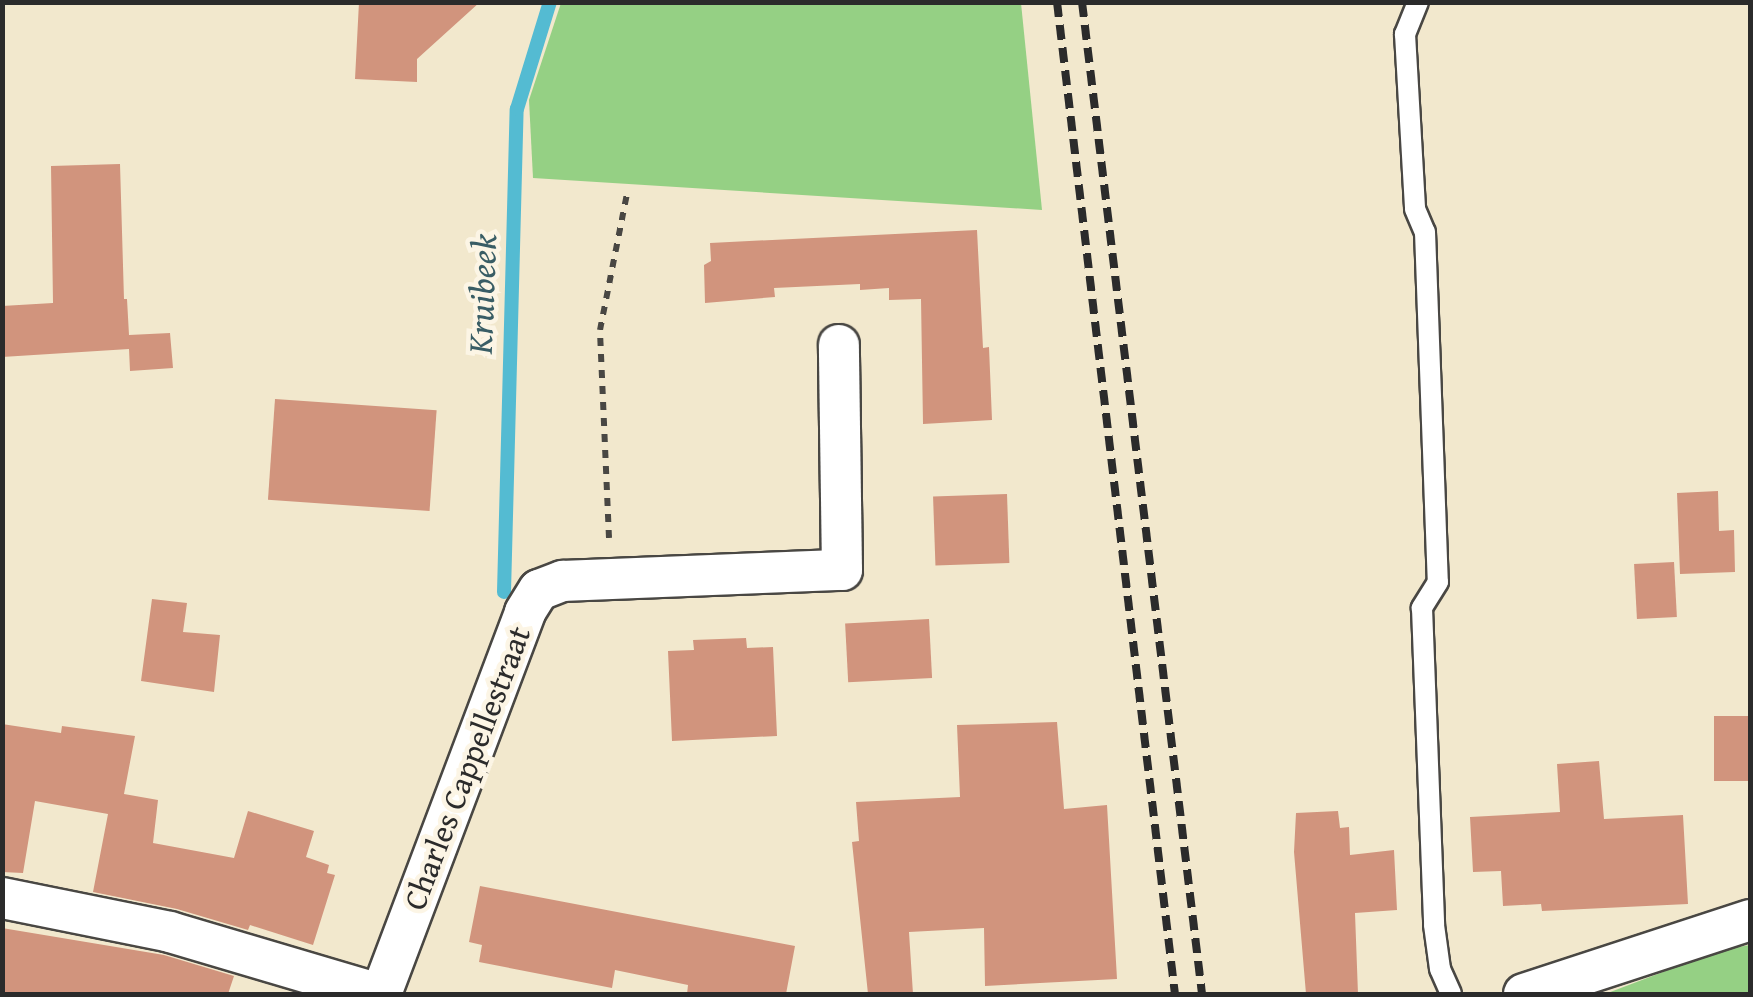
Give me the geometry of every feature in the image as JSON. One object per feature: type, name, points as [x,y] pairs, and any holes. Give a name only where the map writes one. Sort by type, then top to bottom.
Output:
[{"type":"street","name":"Charles Cappellestraat","points":[[2,898],[170,932],[380,994],[526,612],[539,590],[610,579],[842,570],[839,345]]},
{"type":"street","points":[[1524,994],[1750,920]]},
{"type":"lane","points":[[1418,2],[1404,34],[1415,209],[1425,232],[1438,582],[1422,608],[1434,925],[1440,969],[1451,994]]},
{"type":"path","points":[[610,579],[600,330],[627,194]]},
{"type":"green space","points":[[561,3],[1021,3],[1042,210],[533,178],[529,100]]},
{"type":"green space","points":[[1750,945],[1750,994],[1605,994],[1721,950]]},
{"type":"building","points":[[359,2],[480,2],[417,59],[417,82],[355,79]]},
{"type":"building","points":[[120,164],[124,299],[129,335],[170,333],[173,368],[130,371],[129,349],[2,357],[2,306],[53,303],[51,166]]},
{"type":"building","points":[[977,230],[983,348],[989,347],[992,420],[923,424],[921,299],[889,300],[889,288],[860,290],[860,284],[774,288],[775,297],[705,303],[704,265],[711,261],[710,243]]},
{"type":"building","points":[[275,399],[437,410],[430,511],[268,500]]},
{"type":"building","points":[[1718,491],[1719,531],[1734,530],[1735,572],[1680,574],[1677,493]]},
{"type":"building","points":[[1007,494],[1009,563],[935,566],[933,497]]},
{"type":"building","points":[[1674,562],[1677,617],[1637,619],[1634,564]]},
{"type":"building","points":[[152,599],[187,603],[183,632],[220,635],[214,692],[141,681]]},
{"type":"building","points":[[929,619],[932,678],[848,682],[845,623]]},
{"type":"building","points":[[746,638],[747,648],[773,647],[777,736],[672,741],[668,651],[694,650],[693,640]]},
{"type":"building","points":[[1714,716],[1750,716],[1750,781],[1714,781]]},
{"type":"building","points":[[1057,722],[1064,809],[1107,805],[1117,979],[985,986],[984,928],[909,932],[913,994],[868,994],[852,842],[859,841],[856,802],[960,797],[957,725]]},
{"type":"building","points":[[2,724],[61,733],[62,726],[135,736],[124,794],[158,800],[153,843],[234,858],[248,811],[314,831],[306,857],[329,865],[327,873],[335,875],[313,945],[250,925],[248,930],[177,909],[93,892],[108,814],[35,801],[23,873],[2,872]]},
{"type":"building","points":[[1599,761],[1604,819],[1683,815],[1688,904],[1542,911],[1541,904],[1503,906],[1501,871],[1473,872],[1470,817],[1560,812],[1557,764]]},
{"type":"building","points":[[1338,811],[1340,828],[1349,827],[1350,855],[1394,850],[1397,910],[1355,913],[1358,994],[1306,994],[1294,852],[1296,813]]},
{"type":"building","points":[[480,886],[795,946],[786,994],[687,994],[688,985],[615,970],[612,988],[479,962],[482,945],[469,942]]},
{"type":"building","points":[[2,928],[164,955],[234,976],[228,994],[2,994]]},
{"type":"waterway","name":"Kruibeek","points":[[504,592],[517,109],[550,2]]},
{"type":"railway","points":[[1057,2],[1175,994]]},
{"type":"railway","points":[[1082,2],[1202,994]]}]
